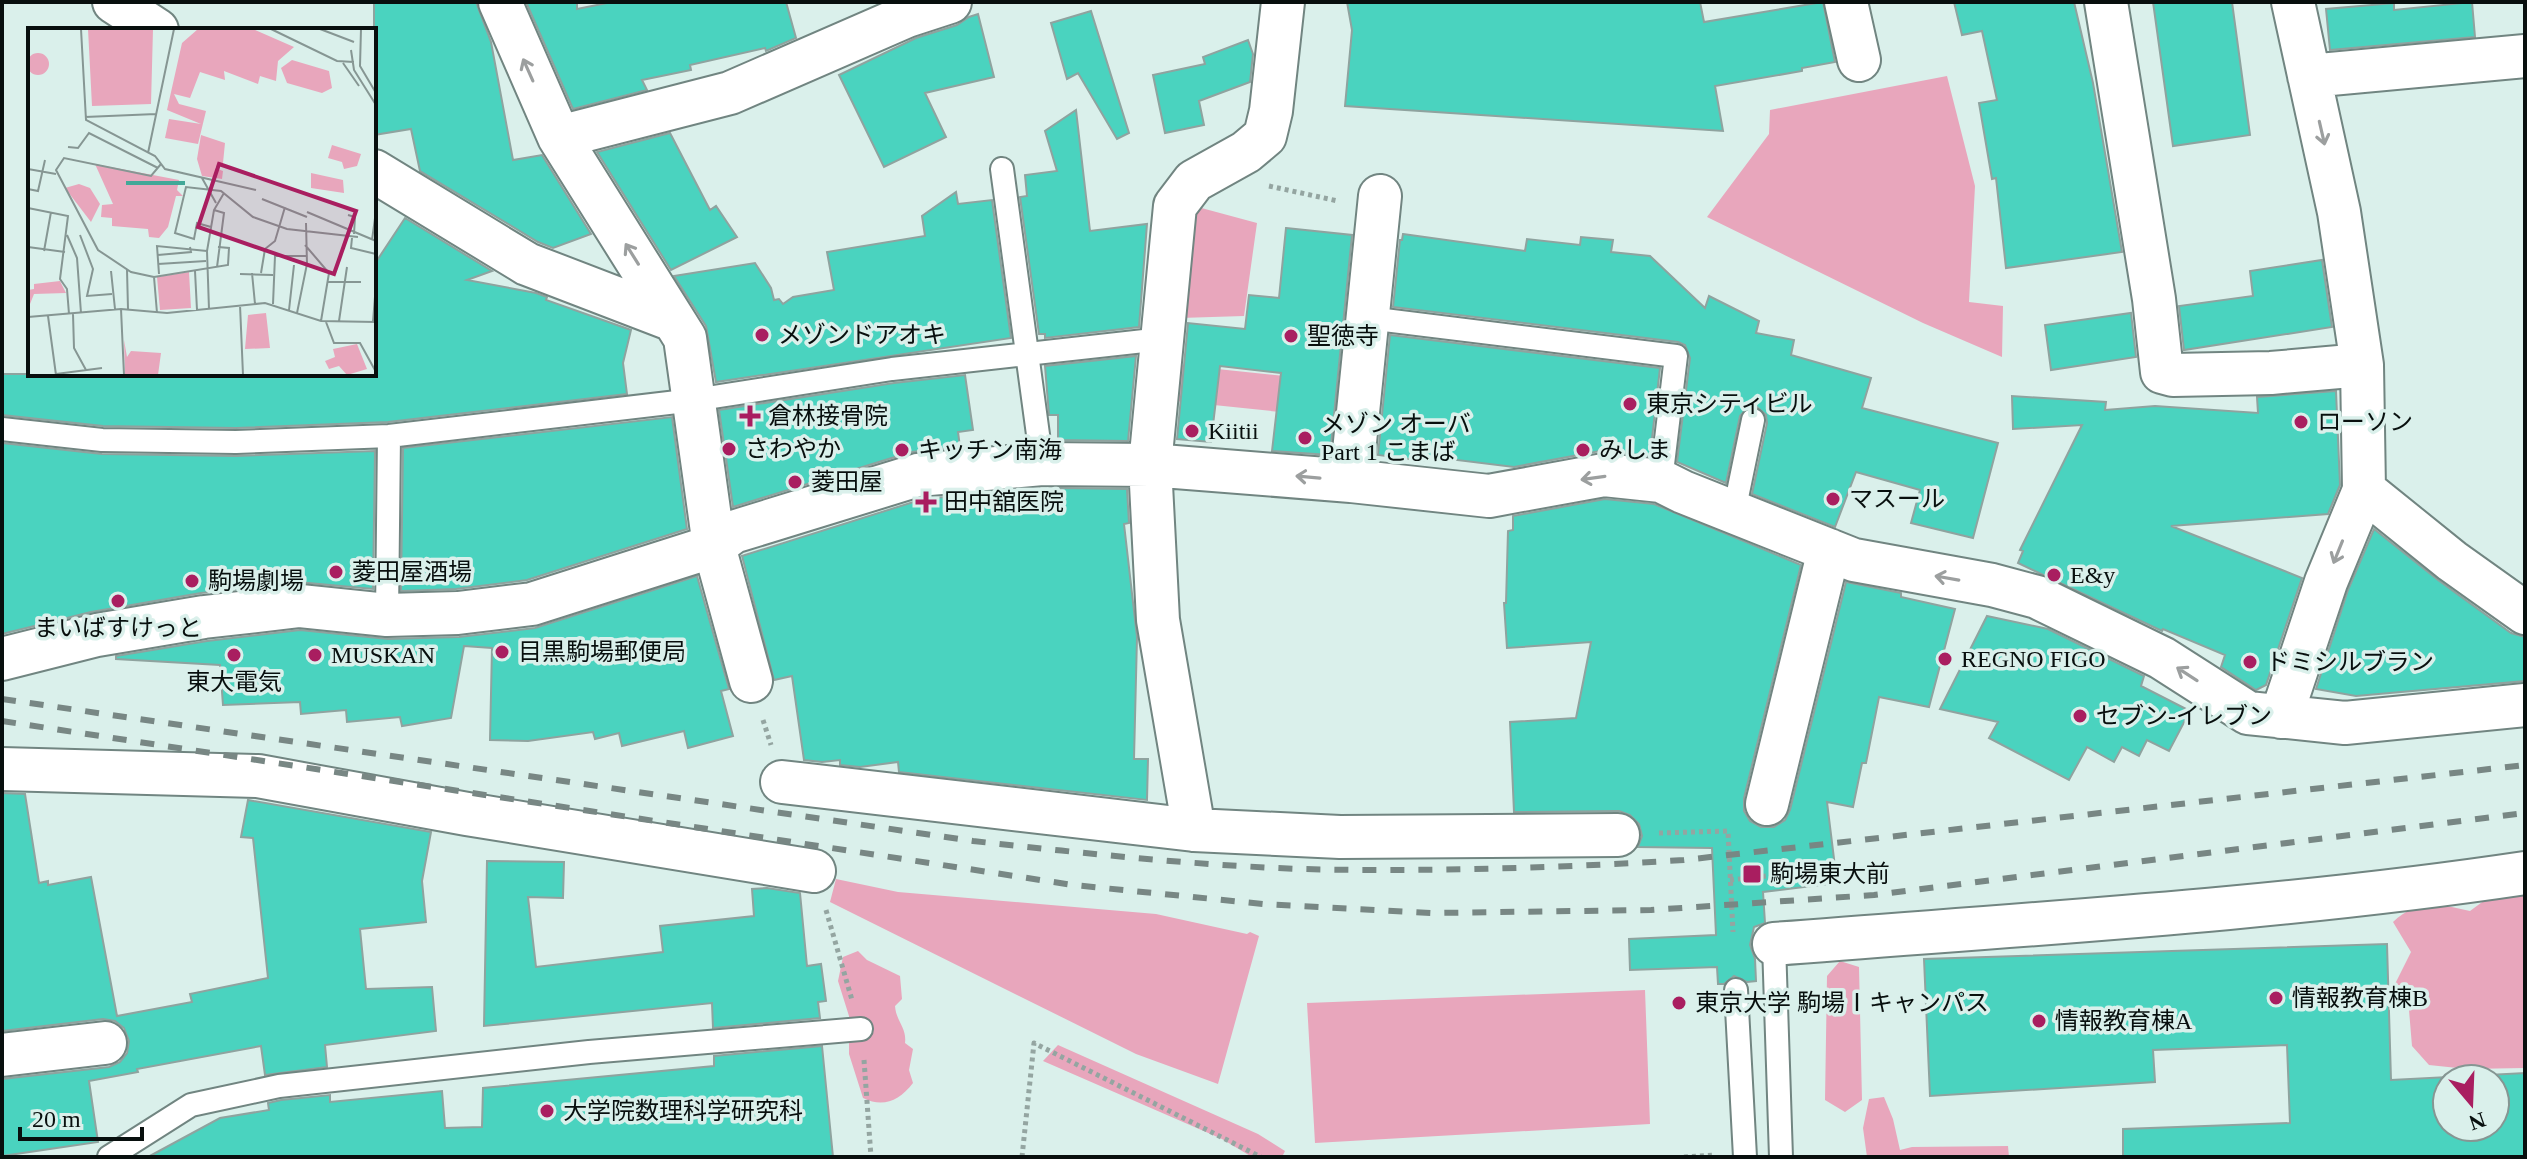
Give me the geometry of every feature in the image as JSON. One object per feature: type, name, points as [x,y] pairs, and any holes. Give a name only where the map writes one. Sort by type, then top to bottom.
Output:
[{"type":"street","points":[[114,2],[154,28]]},
{"type":"street","points":[[500,2],[559,137],[685,338],[714,546],[751,681]]},
{"type":"street","points":[[559,137],[730,93],[907,16],[950,2]]},
{"type":"street","points":[[1194,830],[1158,620],[1150,465],[1175,206],[1194,181],[1246,152],[1265,136],[1271,111],[1283,2]]},
{"type":"street","points":[[1846,2],[1859,60]]},
{"type":"street","points":[[2106,2],[2154,299],[2162,372],[2173,375],[2271,373],[2362,365]]},
{"type":"street","points":[[2281,717],[2326,582],[2364,490],[2362,365],[2339,212],[2293,2]]},
{"type":"street","points":[[2309,76],[2525,56]]},
{"type":"street","points":[[376,172],[527,264],[673,320]]},
{"type":"street","points":[[1351,481],[1379,202]]},
{"type":"street","points":[[2,659],[97,635],[300,606],[387,615],[458,613],[532,604],[714,546],[733,532],[918,475],[1042,464],[1150,465],[1489,496],[1604,475],[1661,481],[1854,560],[1992,585],[2037,597],[2162,658],[2248,713],[2345,723],[2525,705]]},
{"type":"street","points":[[2364,490],[2452,561],[2525,613]]},
{"type":"street","points":[[1767,804],[1829,550]]},
{"type":"street","points":[[2,769],[258,776],[814,871]]},
{"type":"street","points":[[782,782],[1194,830],[1340,837],[1618,835]]},
{"type":"street","points":[[1774,944],[2117,917],[2452,884],[2525,873]]},
{"type":"street","points":[[2,1055],[105,1043]]},
{"type":"lane","points":[[1002,169],[1042,464]]},
{"type":"lane","points":[[1368,318],[1676,356],[1661,481]]},
{"type":"lane","points":[[2,429],[117,440],[236,442],[389,436],[694,400],[892,369],[1162,339]]},
{"type":"lane","points":[[1734,512],[1753,420]]},
{"type":"lane","points":[[387,615],[389,436]]},
{"type":"lane","points":[[1774,944],[1781,1157]]},
{"type":"lane","points":[[1736,990],[1745,1157]]},
{"type":"lane","points":[[109,1157],[191,1105],[279,1086],[589,1052],[861,1029]]},
{"type":"path","points":[[1259,184],[1379,202]]},
{"type":"path","points":[[751,681],[782,782]]},
{"type":"path","points":[[1618,835],[1728,831],[1733,928]]},
{"type":"path","points":[[1730,880],[1829,869]]},
{"type":"path","points":[[814,871],[861,1029],[871,1157]]},
{"type":"path","points":[[1022,1157],[1034,1043],[1261,1157]]},
{"type":"shaded area","points":[[1947,76],[1975,186],[1969,302],[2003,306],[2002,357],[1923,323],[1707,217],[1769,134],[1770,110]]},
{"type":"shaded area","points":[[1194,206],[1257,223],[1244,316],[1180,318]]},
{"type":"shaded area","points":[[1179,365],[1342,382],[1338,418],[1175,401]]},
{"type":"shaded area","points":[[836,879],[898,892],[1156,914],[1259,936],[1218,1084],[1136,1054],[830,902]]},
{"type":"shaded area","points":[[2521,893],[2525,896],[2525,1068],[2511,1068],[2511,1063],[2429,1065],[2412,1046],[2409,1010],[2395,984],[2411,952],[2393,922],[2420,907],[2439,906],[2470,911],[2493,894]]},
{"type":"shaded area","points":[[858,951],[867,960],[900,976],[902,999],[895,1006],[905,1043],[913,1049],[909,1070],[913,1083],[890,1101],[877,1102],[863,1098],[849,1054],[849,1016],[838,981],[843,957]]},
{"type":"shaded area","points":[[1840,961],[1859,967],[1862,1100],[1845,1112],[1825,1100],[1827,976]]},
{"type":"shaded area","points":[[1645,990],[1650,1124],[1315,1143],[1307,1003]]},
{"type":"shaded area","points":[[1058,1045],[1258,1134],[1285,1151],[1282,1157],[1252,1157],[1222,1139],[1043,1061]]},
{"type":"shaded area","points":[[1884,1097],[1900,1150],[1912,1147],[2008,1146],[2009,1157],[1867,1157],[1863,1128],[1869,1099]]},
{"type":"building","points":[[374,2],[476,2],[491,42],[513,160],[542,155],[591,234],[553,248],[538,242],[420,171],[411,129],[376,135]]},
{"type":"building","points":[[526,2],[577,2],[577,9],[612,2],[786,2],[796,38],[766,51],[765,48],[690,65],[691,70],[642,80],[647,90],[573,109]]},
{"type":"building","points":[[1347,2],[1700,2],[1704,22],[1823,2],[1835,62],[1715,86],[1723,131],[1345,106],[1352,30]]},
{"type":"building","points":[[1954,2],[2074,2],[2093,83],[2122,252],[2006,268],[1996,178],[1992,179],[1979,103],[1997,100],[1982,31],[1962,35]]},
{"type":"building","points":[[2153,2],[2232,2],[2250,135],[2173,146]]},
{"type":"building","points":[[2472,2],[2475,37],[2330,50],[2326,9],[2394,3],[2394,10]]},
{"type":"building","points":[[1091,11],[1129,133],[1117,139],[1078,73],[1067,79],[1051,23]]},
{"type":"building","points":[[978,14],[994,77],[925,93],[946,137],[884,167],[839,75],[916,38],[957,25]]},
{"type":"building","points":[[1248,40],[1253,54],[1250,82],[1199,101],[1204,125],[1165,133],[1153,75],[1205,64],[1203,57]]},
{"type":"building","points":[[1076,110],[1090,231],[1147,224],[1139,327],[1045,338],[1045,334],[1039,334],[1020,197],[1027,196],[1025,175],[1057,171],[1045,131]]},
{"type":"building","points":[[670,133],[710,210],[716,206],[737,237],[671,270],[597,152]]},
{"type":"building","points":[[956,192],[958,204],[992,200],[1011,338],[716,382],[706,326],[674,276],[755,263],[771,288],[774,300],[779,299],[783,304],[793,297],[834,290],[827,252],[925,236],[922,216]]},
{"type":"building","points":[[405,218],[492,271],[467,280],[536,293],[547,297],[546,300],[631,330],[623,363],[627,394],[388,422],[236,428],[103,426],[2,415],[2,374],[376,376],[376,262]]},
{"type":"building","points":[[1286,228],[1352,235],[1330,455],[1272,451],[1281,373],[1220,366],[1211,442],[1177,439],[1188,323],[1245,329],[1249,295],[1279,298]]},
{"type":"building","points":[[1403,234],[1525,251],[1527,239],[1580,245],[1581,237],[1613,240],[1611,252],[1650,256],[1705,308],[1709,296],[1759,321],[1756,333],[1794,340],[1791,355],[1871,378],[1862,408],[1998,443],[1973,538],[1911,523],[1920,490],[1856,472],[1835,527],[1752,494],[1767,423],[1766,415],[1757,407],[1748,407],[1740,416],[1726,483],[1677,462],[1690,358],[1685,345],[1393,307]]},
{"type":"building","points":[[2322,260],[2332,327],[2184,350],[2179,306],[2253,296],[2250,271]]},
{"type":"building","points":[[2131,313],[2136,357],[2051,370],[2045,325]]},
{"type":"building","points":[[1390,335],[1660,368],[1650,456],[1600,451],[1514,467],[1425,456],[1424,461],[1378,455]]},
{"type":"building","points":[[1136,356],[1128,441],[1058,440],[1058,415],[1049,415],[1045,366]]},
{"type":"building","points":[[965,375],[973,430],[958,432],[960,447],[911,452],[733,507],[719,410]]},
{"type":"building","points":[[2336,391],[2340,485],[2328,514],[2171,526],[2302,578],[2266,685],[2256,690],[2221,667],[2225,655],[2162,631],[2018,563],[2023,551],[2020,550],[2082,425],[2013,429],[2012,396],[2106,402],[2105,410],[2155,406],[2258,413],[2257,397]]},
{"type":"building","points":[[672,417],[687,529],[527,580],[456,589],[401,591],[403,448]]},
{"type":"building","points":[[2,443],[102,454],[236,456],[375,451],[373,589],[298,582],[201,593],[91,612],[2,634]]},
{"type":"building","points":[[1060,488],[1127,489],[1129,523],[1124,524],[1137,637],[1134,759],[1148,759],[1147,800],[899,772],[898,762],[860,767],[840,765],[840,760],[804,760],[792,676],[774,680],[742,556],[923,499],[967,495],[969,504],[1061,492]]},
{"type":"building","points":[[1605,499],[1654,504],[1801,565],[1744,798],[1744,811],[1750,821],[1761,827],[1774,827],[1785,820],[1790,810],[1846,582],[1901,593],[1901,597],[1955,609],[1929,707],[1879,697],[1866,763],[1862,763],[1853,807],[1827,802],[1837,883],[1763,892],[1765,923],[1754,927],[1750,945],[1755,959],[1756,981],[1747,982],[1734,976],[1724,984],[1718,984],[1717,967],[1630,970],[1629,939],[1716,935],[1712,848],[1638,847],[1642,836],[1639,824],[1630,815],[1619,811],[1514,812],[1510,722],[1576,718],[1591,642],[1507,648],[1504,603],[1508,531],[1513,530],[1513,516]]},
{"type":"building","points":[[2374,529],[2511,633],[2525,637],[2525,681],[2356,696],[2316,689],[2348,590]]},
{"type":"building","points":[[697,576],[729,689],[721,691],[733,736],[688,748],[684,731],[622,746],[619,733],[595,739],[593,732],[528,741],[490,740],[492,648],[464,646],[451,718],[402,726],[400,717],[347,722],[346,710],[301,714],[300,702],[223,705],[220,665],[116,659],[116,656],[207,641],[300,630],[388,639],[459,637],[535,628]]},
{"type":"building","points":[[1987,616],[2048,629],[2144,676],[2141,686],[2190,711],[2169,751],[2147,740],[2139,756],[2122,747],[2114,762],[2087,747],[2069,780],[1989,738],[1998,722],[1940,709]]},
{"type":"building","points":[[2,793],[25,794],[39,883],[48,881],[48,885],[91,877],[117,1016],[192,1002],[190,994],[268,978],[253,838],[241,837],[248,800],[431,832],[422,881],[426,922],[360,929],[366,989],[432,987],[436,1031],[325,1045],[327,1067],[265,1075],[261,1046],[89,1081],[98,1142],[2,1156],[2,1079],[109,1067],[120,1062],[127,1053],[129,1041],[124,1028],[115,1021],[103,1019],[2,1031]]},
{"type":"building","points":[[487,861],[564,862],[563,898],[528,897],[536,967],[663,952],[660,926],[754,916],[752,889],[800,893],[807,966],[821,964],[826,1001],[818,1002],[820,1018],[713,1028],[712,1003],[484,1026]]},
{"type":"building","points":[[2387,944],[2391,1080],[2431,1078],[2431,1143],[2511,1143],[2511,1074],[2525,1073],[2525,1157],[2123,1157],[2123,1129],[2290,1123],[2287,1045],[2153,1050],[2155,1082],[1930,1096],[1924,959]]},
{"type":"building","name":"大学院数理科学研究科","points":[[822,1046],[833,1157],[148,1157],[220,1118],[269,1110],[268,1103],[281,1100],[330,1095],[330,1102],[442,1091],[445,1128],[482,1127],[483,1088],[714,1066],[714,1056]]},
{"type":"railway","points":[[2,699],[973,841],[1178,862],[1301,869],[1492,869],[1684,860],[2525,765]]},
{"type":"railway","points":[[2,721],[1073,885],[1263,904],[1432,913],[1651,910],[1874,895],[2525,813]]},
{"type":"place","name":"メゾンドアオキ","points":[[762,335]]},
{"type":"place","name":"聖徳寺","points":[[1291,336]]},
{"type":"place","name":"東京シティビル","points":[[1630,404]]},
{"type":"place","name":"倉林接骨院","points":[[750,416]]},
{"type":"place","name":"ローソン","points":[[2301,422]]},
{"type":"place","name":"Kiitii","points":[[1192,431]]},
{"type":"place","name":"メゾン オーバ Part 1 こまば","points":[[1305,438]]},
{"type":"place","name":"さわやか","points":[[729,449]]},
{"type":"place","name":"キッチン南海","points":[[902,450]]},
{"type":"place","name":"みしま","points":[[1583,450]]},
{"type":"place","name":"菱田屋","points":[[795,482]]},
{"type":"place","name":"マスール","points":[[1833,499]]},
{"type":"place","name":"田中舘医院","points":[[926,502]]},
{"type":"place","name":"菱田屋酒場","points":[[336,572]]},
{"type":"place","name":"E&y","points":[[2054,575]]},
{"type":"place","name":"駒場劇場","points":[[192,581]]},
{"type":"place","name":"まいばすけっと","points":[[118,601]]},
{"type":"place","name":"目黒駒場郵便局","points":[[502,652]]},
{"type":"place","name":"東大電気","points":[[234,655]]},
{"type":"place","name":"MUSKAN","points":[[315,655]]},
{"type":"place","name":"REGNO FIGO","points":[[1945,659]]},
{"type":"place","name":"ドミシルブラン","points":[[2250,662]]},
{"type":"place","name":"セブン-イレブン","points":[[2080,716]]},
{"type":"place","name":"駒場東大前","points":[[1752,874]]},
{"type":"place","name":"情報教育棟B","points":[[2276,998]]},
{"type":"place","name":"東京大学 駒場Ⅰキャンパス","points":[[1679,1003]]},
{"type":"place","name":"情報教育棟A","points":[[2039,1021]]},
{"type":"place","name":"大学院数理科学研究科","points":[[547,1111]]}]
